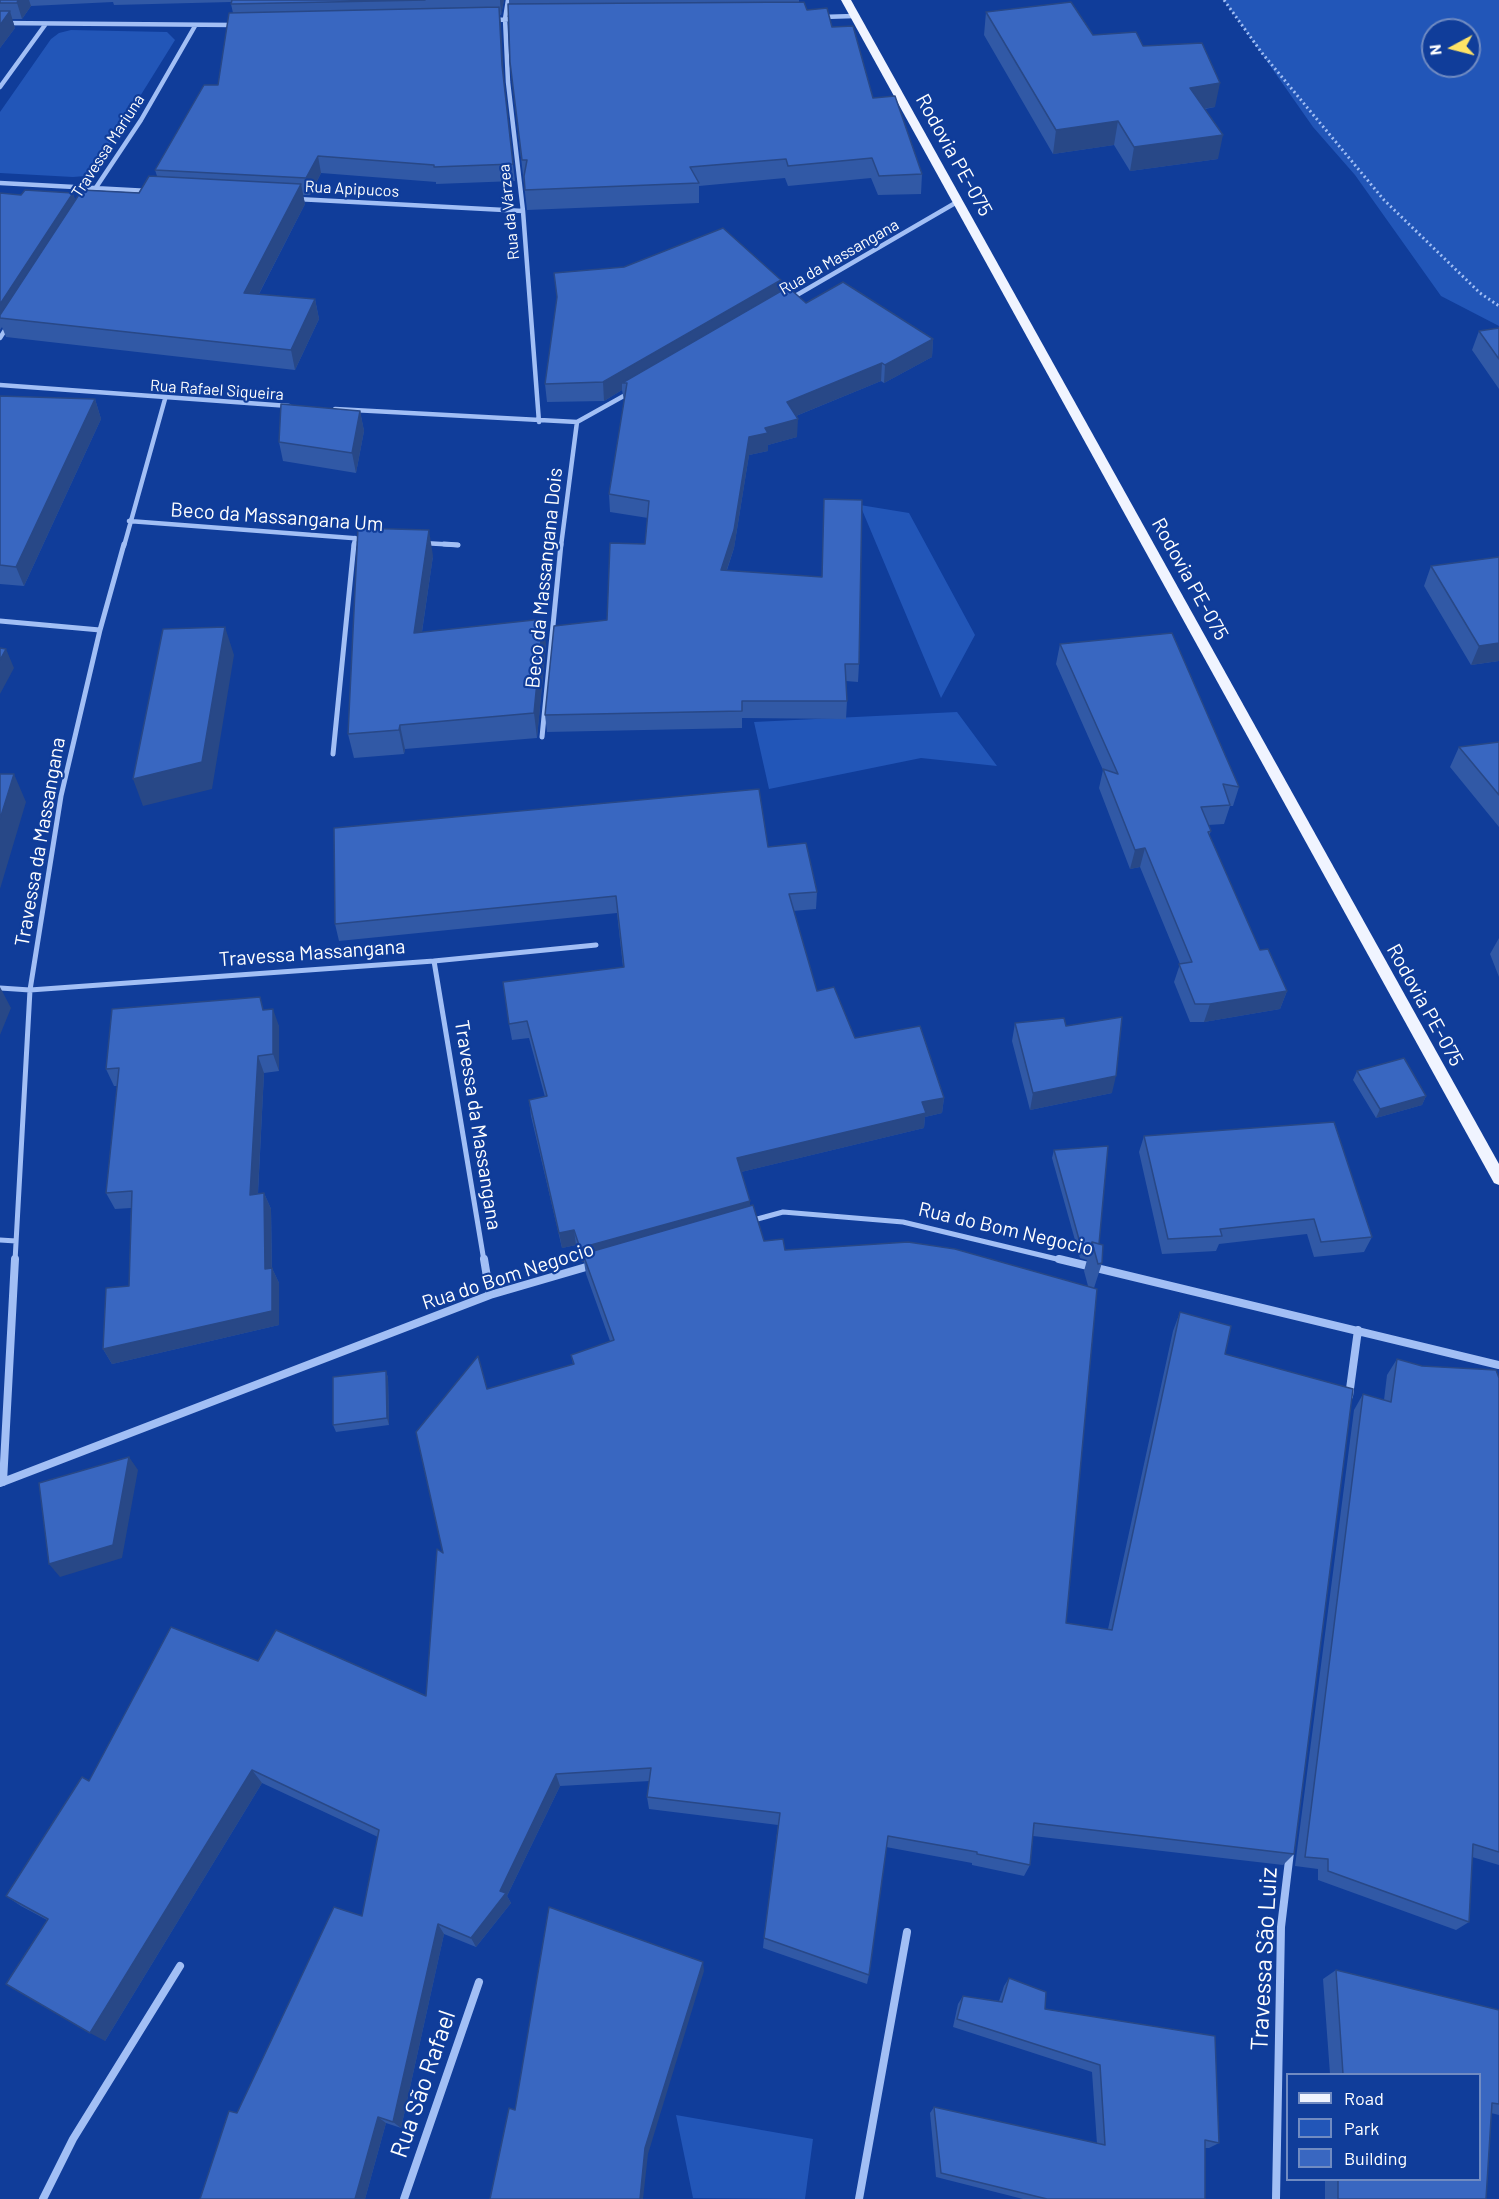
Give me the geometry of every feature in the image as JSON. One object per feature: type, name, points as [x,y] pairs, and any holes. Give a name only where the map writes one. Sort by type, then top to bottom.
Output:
[{"type":"main road","name":"Rodovia PE-075","points":[[846,0],[1499,1178]]},
{"type":"street","name":"Rua da Várzea","points":[[508,0],[505,19],[508,82],[523,211],[539,422]]},
{"type":"street","points":[[819,16],[854,16]]},
{"type":"street","points":[[484,20],[517,19]]},
{"type":"street","points":[[0,23],[242,25]]},
{"type":"street","points":[[0,87],[45,25]]},
{"type":"street","name":"Travessa Mariuna","points":[[89,198],[141,120],[195,26]]},
{"type":"street","points":[[0,183],[155,191]]},
{"type":"street","name":"Rua Apipucos","points":[[285,198],[523,211]]},
{"type":"street","name":"Rua da Massangana","points":[[783,303],[957,202]]},
{"type":"street","points":[[0,338],[13,318]]},
{"type":"street","name":"Rua Rafael Siqueira","points":[[0,385],[165,399],[294,406]]},
{"type":"street","points":[[329,409],[577,423],[639,387]]},
{"type":"street","name":"Travessa da Massangana","points":[[2,1483],[30,990],[62,796],[100,630],[165,399]]},
{"type":"street","name":"Beco da Massangana Dois","points":[[542,737],[557,579],[577,423]]},
{"type":"street","name":"Beco da Massangana Um","points":[[129,521],[376,540]]},
{"type":"street","points":[[333,754],[355,538]]},
{"type":"street","points":[[412,542],[458,545]]},
{"type":"street","points":[[0,621],[100,630]]},
{"type":"street","name":"Travessa Massangana","points":[[0,988],[30,990],[434,961],[596,945]]},
{"type":"street","name":"Travessa da Massangana","points":[[434,961],[490,1295]]},
{"type":"street","name":"Rua do Bom Negocio","points":[[739,1224],[783,1212],[903,1222],[1499,1365]]},
{"type":"street","points":[[0,1240],[16,1240]]},
{"type":"street","name":"Rua do Bom Negocio","points":[[2,1483],[490,1295],[604,1262]]},
{"type":"street","points":[[1347,1410],[1358,1330]]},
{"type":"street","name":"Travessa São Luiz","points":[[1276,2199],[1281,1927],[1291,1847]]},
{"type":"street","points":[[859,2199],[907,1932]]},
{"type":"street","points":[[43,2199],[73,2139],[180,1966]]},
{"type":"street","name":"Rua São Rafael","points":[[404,2199],[479,1982]]},
{"type":"path","points":[[1224,0],[1262,53],[1384,200],[1480,293],[1499,306]]},
{"type":"green space","points":[[1224,0],[1499,0],[1499,326],[1441,296],[1355,175],[1313,127]]},
{"type":"green space","points":[[71,30],[167,32],[175,40],[93,172],[85,176],[73,177],[0,173],[0,112],[51,39],[59,33]]},
{"type":"green space","points":[[860,505],[909,513],[975,635],[941,698]]},
{"type":"green space","points":[[957,712],[997,766],[921,758],[769,789],[754,722]]},
{"type":"green space","points":[[676,2115],[813,2139],[805,2199],[693,2198]]},
{"type":"building","points":[[0,0],[18,0],[17,3],[0,3]]},
{"type":"building","points":[[232,0],[425,0],[231,4]]},
{"type":"building","points":[[804,2],[807,10],[827,8],[832,27],[853,26],[873,98],[895,96],[922,174],[879,176],[872,158],[788,166],[786,159],[690,167],[699,183],[525,190],[524,176],[527,160],[522,160],[510,62],[508,4]]},
{"type":"building","points":[[1071,2],[1093,35],[1136,32],[1143,46],[1202,43],[1220,83],[1190,88],[1223,135],[1134,147],[1118,121],[1056,130],[986,12]]},
{"type":"building","points":[[499,7],[502,65],[513,164],[434,167],[434,165],[318,156],[306,178],[155,170],[204,85],[218,85],[229,13]]},
{"type":"building","points":[[0,11],[10,11],[0,25]]},
{"type":"building","points":[[149,176],[301,184],[244,293],[315,299],[291,350],[0,318],[82,190],[139,193]]},
{"type":"building","points":[[25,190],[73,193],[0,304],[0,193],[21,195]]},
{"type":"building","points":[[723,228],[781,280],[603,382],[545,384],[557,297],[554,273],[624,267]]},
{"type":"building","points":[[843,282],[933,339],[885,365],[882,363],[787,402],[798,419],[765,428],[768,433],[749,437],[734,530],[721,570],[822,577],[824,499],[862,500],[859,664],[845,664],[847,701],[742,701],[742,711],[545,715],[554,626],[607,620],[610,543],[645,544],[649,501],[609,494],[627,383],[622,383],[788,287],[806,303]]},
{"type":"building","points":[[1499,328],[1499,359],[1479,331]]},
{"type":"building","points":[[0,396],[95,399],[16,567],[0,565]]},
{"type":"building","points":[[281,404],[360,411],[352,453],[279,442]]},
{"type":"building","points":[[358,528],[429,530],[414,633],[543,619],[534,713],[400,725],[399,730],[348,734]]},
{"type":"building","points":[[1499,557],[1499,643],[1479,646],[1431,566]]},
{"type":"building","points":[[225,627],[202,762],[133,779],[163,629]]},
{"type":"building","points":[[1172,633],[1239,787],[1223,784],[1230,805],[1201,807],[1211,831],[1208,832],[1260,950],[1268,949],[1287,991],[1210,1004],[1195,1004],[1179,964],[1192,962],[1145,848],[1135,850],[1103,769],[1118,774],[1060,644]]},
{"type":"building","points":[[0,648],[6,649],[0,660]]},
{"type":"building","points":[[1499,742],[1499,795],[1459,747]]},
{"type":"building","points":[[0,774],[14,774],[0,819]]},
{"type":"building","points":[[759,789],[768,847],[806,843],[817,892],[789,894],[817,991],[834,987],[855,1038],[920,1026],[944,1098],[922,1102],[926,1113],[737,1158],[750,1201],[580,1248],[574,1230],[559,1233],[529,1100],[547,1096],[527,1021],[509,1024],[503,982],[624,967],[616,896],[335,924],[334,828]]},
{"type":"building","points":[[260,997],[263,1010],[273,1009],[273,1054],[258,1056],[250,1195],[264,1193],[265,1269],[272,1268],[272,1311],[103,1349],[106,1288],[129,1286],[132,1191],[106,1193],[119,1068],[106,1069],[112,1009]]},
{"type":"building","points":[[1122,1017],[1116,1076],[1033,1093],[1015,1023],[1064,1018],[1066,1026]]},
{"type":"building","points":[[1404,1058],[1426,1096],[1380,1109],[1357,1071]]},
{"type":"building","points":[[1334,1122],[1372,1237],[1321,1242],[1314,1219],[1220,1229],[1222,1236],[1168,1239],[1144,1136]]},
{"type":"building","points":[[1108,1146],[1099,1244],[1092,1242],[1089,1251],[1082,1250],[1054,1150]]},
{"type":"building","points":[[753,1205],[764,1241],[783,1239],[785,1250],[908,1242],[955,1249],[1097,1289],[1066,1623],[1112,1630],[1180,1312],[1231,1326],[1225,1354],[1353,1389],[1294,1854],[1034,1823],[1030,1865],[977,1854],[977,1852],[888,1836],[869,1975],[764,1938],[780,1813],[647,1797],[651,1768],[556,1774],[500,1891],[506,1893],[471,1938],[438,1924],[393,2122],[378,2117],[355,2199],[200,2199],[229,2111],[237,2113],[334,1907],[362,1916],[379,1830],[252,1770],[90,2033],[6,1984],[48,1919],[6,1896],[82,1777],[89,1781],[171,1627],[258,1661],[276,1630],[426,1696],[437,1549],[443,1553],[416,1432],[478,1356],[487,1389],[574,1364],[571,1355],[614,1340],[583,1254]]},
{"type":"building","points":[[1092,1242],[1103,1245],[1102,1263],[1098,1264]]},
{"type":"building","points":[[1397,1359],[1422,1366],[1496,1370],[1499,1378],[1499,1852],[1473,1844],[1469,1922],[1328,1871],[1328,1859],[1305,1857],[1363,1394],[1391,1402]]},
{"type":"building","points":[[386,1371],[387,1418],[333,1425],[333,1377]]},
{"type":"building","points":[[129,1457],[113,1545],[49,1564],[39,1483]]},
{"type":"building","points":[[549,1907],[703,1962],[645,2148],[640,2199],[490,2199],[509,2108],[515,2110]]},
{"type":"building","points":[[1336,1970],[1499,2010],[1499,2104],[1492,2103],[1486,2199],[1338,2199],[1338,2181],[1481,2181],[1481,2073],[1343,2073]]},
{"type":"building","points":[[1009,1978],[1046,1992],[1045,2009],[1215,2036],[1219,2143],[1205,2140],[1205,2199],[1047,2199],[941,2173],[934,2107],[1105,2145],[1100,2065],[957,2019],[963,1996],[1002,2002]]}]
